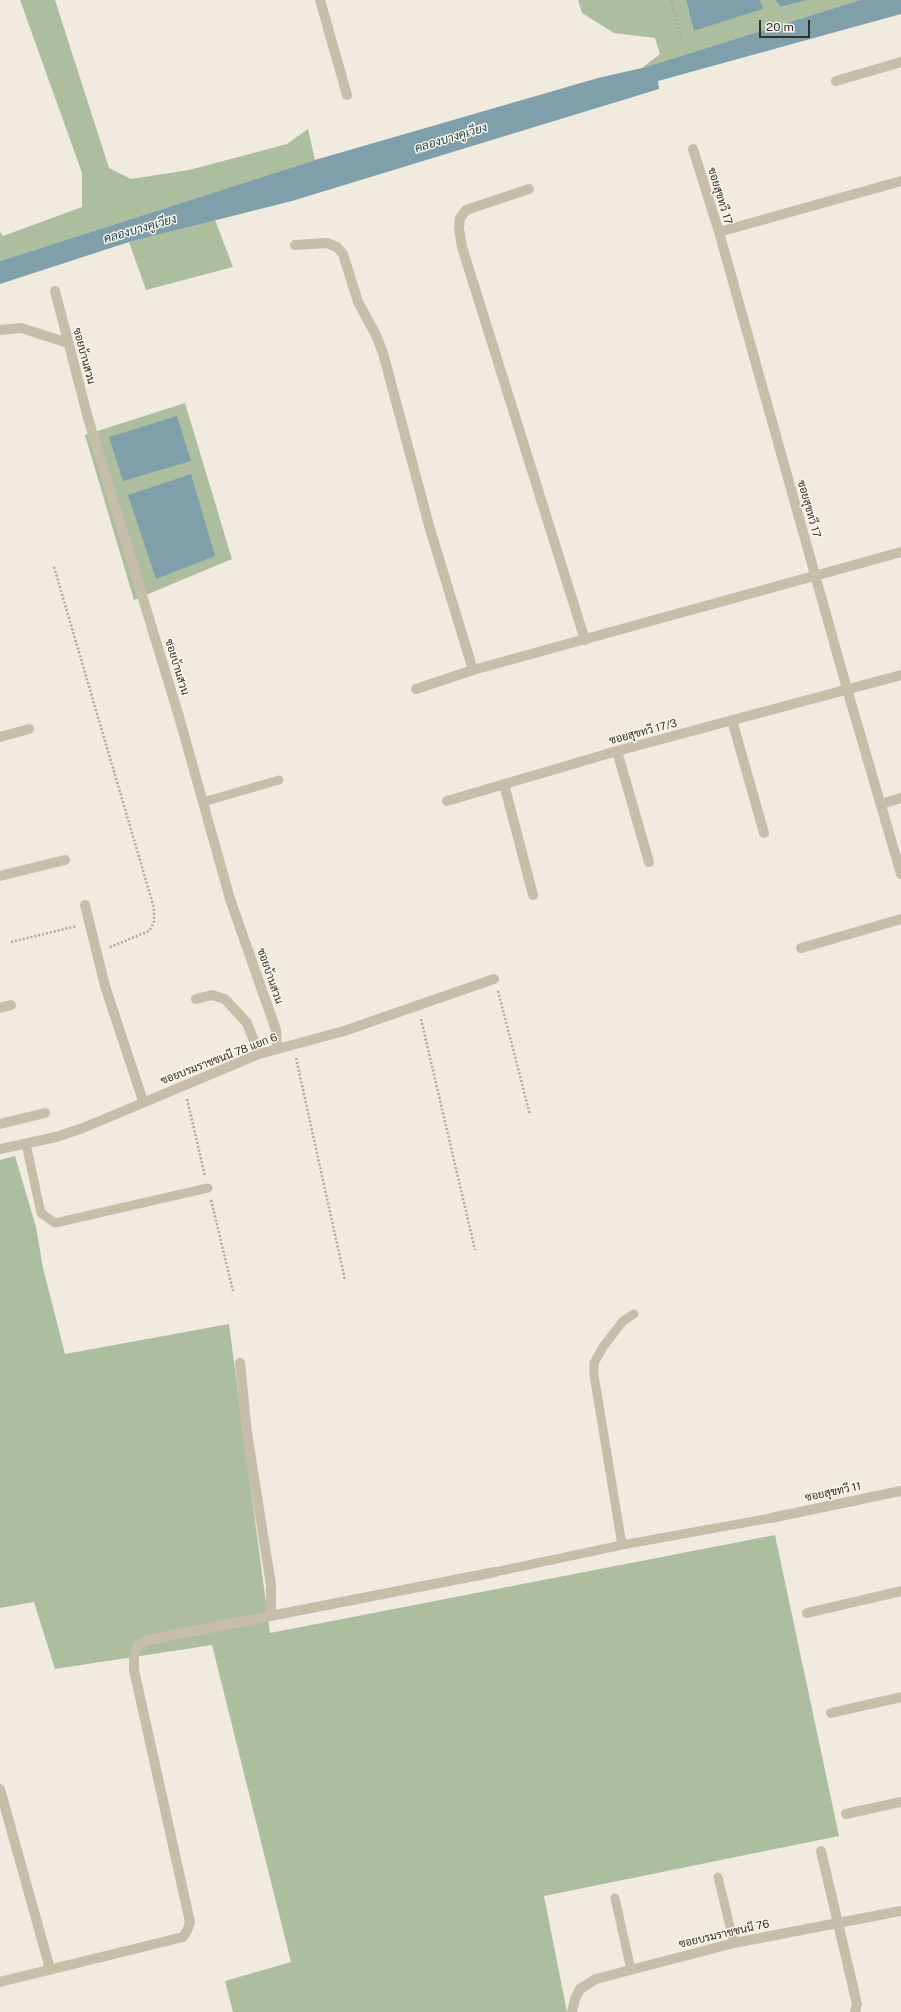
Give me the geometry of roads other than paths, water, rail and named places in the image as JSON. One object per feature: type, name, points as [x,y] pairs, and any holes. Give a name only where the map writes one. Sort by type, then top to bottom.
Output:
[{"type":"street","points":[[320,0],[347,95]]},
{"type":"street","points":[[836,81],[901,62]]},
{"type":"street","name":"ซอยสุขทวี 17","points":[[693,150],[719,232],[847,689],[901,874]]},
{"type":"street","points":[[719,232],[901,181]]},
{"type":"street","points":[[529,189],[466,210],[460,218],[459,228],[462,247],[585,640]]},
{"type":"street","points":[[295,245],[327,244],[337,247],[343,254],[358,302],[376,335],[383,353],[424,507],[473,670]]},
{"type":"street","name":"ซอยบ้านสวน","points":[[54,291],[88,418],[180,720],[230,899],[276,1030],[277,1048]]},
{"type":"street","points":[[0,330],[21,328],[68,343]]},
{"type":"street","points":[[416,689],[473,670],[901,552]]},
{"type":"street","name":"ซอยสุขทวี 17/3","points":[[447,801],[617,751],[901,675]]},
{"type":"street","points":[[732,720],[764,833]]},
{"type":"street","points":[[0,737],[29,729]]},
{"type":"street","points":[[617,751],[649,862]]},
{"type":"street","points":[[504,784],[533,895]]},
{"type":"street","points":[[880,804],[901,798]]},
{"type":"street","points":[[0,876],[65,860]]},
{"type":"street","points":[[85,906],[105,986],[143,1101]]},
{"type":"street","points":[[801,948],[901,919]]},
{"type":"street","name":"ซอยบรมราชชนนี 78 แยก 6","points":[[0,1149],[56,1137],[83,1128],[143,1101],[259,1054],[344,1030],[494,979]]},
{"type":"street","points":[[196,999],[212,995],[226,999],[247,1023],[259,1054]]},
{"type":"street","points":[[0,1008],[11,1006]]},
{"type":"street","points":[[0,1124],[45,1113]]},
{"type":"street","points":[[240,1363],[247,1433],[271,1585],[271,1616]]},
{"type":"street","name":"ซอยสุขทวี 11","points":[[771,1518],[901,1491]]},
{"type":"street","points":[[0,1982],[183,1937],[187,1931],[190,1922],[134,1670],[134,1655],[138,1645],[148,1640],[495,1572]]},
{"type":"street","points":[[807,1613],[901,1591]]},
{"type":"street","points":[[831,1713],[901,1697]]},
{"type":"street","points":[[0,1789],[50,1969]]},
{"type":"street","points":[[846,1814],[901,1802]]},
{"type":"street","points":[[821,1851],[839,1922],[857,2004],[856,2012]]},
{"type":"street","name":"ซอยบรมราชชนนี 76","points":[[572,2012],[575,1999],[580,1989],[596,1979],[734,1943],[901,1911]]},
{"type":"lane","points":[[203,802],[279,780]]},
{"type":"lane","points":[[26,1144],[41,1213],[55,1223],[208,1188]]},
{"type":"lane","points":[[622,1545],[594,1376],[594,1363],[603,1347],[623,1321],[634,1314]]},
{"type":"lane","points":[[495,1572],[622,1545],[771,1518]]},
{"type":"lane","points":[[718,1876],[734,1943]]},
{"type":"lane","points":[[615,1898],[631,1970]]},
{"type":"water","points":[[686,0],[760,0],[763,9],[694,31]]},
{"type":"water","points":[[775,0],[808,0],[781,7]]},
{"type":"water","name":"คลองบางคูเวียง","points":[[860,0],[901,0],[901,14],[658,81],[659,89],[292,201],[129,242],[0,284],[0,261],[315,160],[598,78],[642,68]]},
{"type":"water","points":[[177,416],[191,461],[123,481],[109,437]]},
{"type":"water","points":[[191,474],[215,556],[156,579],[128,495]]}]
